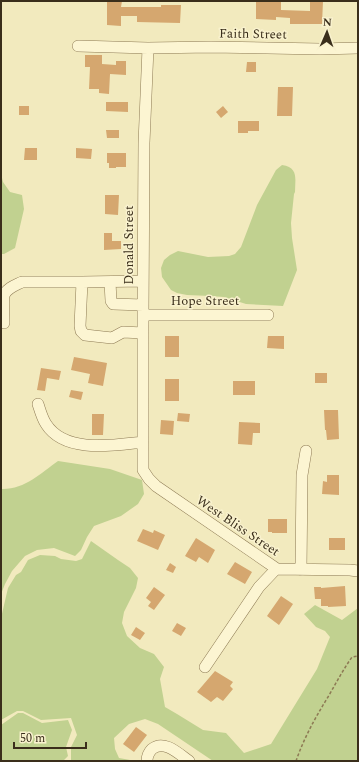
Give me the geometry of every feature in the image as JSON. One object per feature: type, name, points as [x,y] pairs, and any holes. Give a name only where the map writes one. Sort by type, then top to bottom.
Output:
[{"type":"street","name":"Faith Street","points":[[78,46],[148,48],[358,48]]},
{"type":"street","name":"Donald Street","points":[[143,442],[144,142],[148,48]]},
{"type":"street","points":[[4,324],[4,294],[15,285],[22,282],[143,281]]},
{"type":"street","points":[[82,282],[80,326],[81,331],[85,335],[112,338],[123,332],[143,333]]},
{"type":"street","name":"Hope Street","points":[[110,282],[111,301],[113,304],[143,310],[268,315]]},
{"type":"street","points":[[38,404],[46,425],[57,435],[69,441],[90,445],[143,442]]},
{"type":"street","name":"West Bliss Street","points":[[143,442],[143,470],[148,479],[276,569],[358,571]]},
{"type":"street","points":[[301,570],[302,475],[306,451]]},
{"type":"street","points":[[205,667],[259,587],[276,569]]},
{"type":"street","points":[[147,761],[147,757],[151,750],[158,746],[168,746],[189,761]]},
{"type":"path","points":[[296,761],[312,723],[345,667],[352,657],[358,656]]},
{"type":"green space","points":[[282,165],[291,168],[295,175],[295,192],[291,223],[297,270],[283,306],[246,304],[224,297],[187,295],[171,290],[162,277],[161,268],[164,260],[178,251],[208,257],[229,256],[235,254],[241,247],[257,205],[276,170]]},
{"type":"green space","points":[[1,174],[3,182],[10,192],[22,195],[24,209],[15,248],[4,254],[1,254]]},
{"type":"green space","points":[[58,461],[110,469],[142,480],[144,494],[138,504],[121,516],[94,526],[81,550],[75,556],[54,548],[37,550],[25,556],[12,571],[1,594],[1,489],[9,489],[25,484]]},
{"type":"green space","points":[[91,541],[130,568],[138,578],[136,588],[124,612],[122,623],[127,636],[140,648],[154,654],[164,667],[160,679],[165,707],[203,730],[226,733],[244,753],[271,744],[317,669],[330,637],[325,631],[316,627],[304,614],[315,605],[342,620],[358,608],[358,761],[213,761],[158,724],[145,719],[129,724],[114,738],[115,749],[119,758],[131,761],[71,761],[71,747],[77,735],[71,718],[41,720],[23,711],[17,711],[1,720],[1,618],[8,588],[16,575],[21,572],[28,560],[40,555],[55,556],[61,559],[76,561],[82,559]]},
{"type":"green space","points":[[18,713],[23,713],[42,723],[68,720],[72,730],[66,747],[68,756],[63,761],[1,761],[1,725]]},
{"type":"building","points":[[107,1],[122,1],[121,7],[161,7],[161,5],[181,5],[180,23],[137,22],[137,16],[121,16],[121,26],[107,25]]},
{"type":"building","points":[[256,1],[281,1],[281,10],[310,11],[310,1],[323,1],[322,24],[290,24],[290,18],[276,17],[276,20],[256,19]]},
{"type":"building","points":[[85,55],[102,55],[102,64],[116,65],[116,61],[126,61],[126,75],[110,74],[109,94],[99,93],[99,89],[89,89],[90,67],[85,67]]},
{"type":"building","points":[[247,62],[256,62],[256,72],[246,72]]},
{"type":"building","points":[[278,87],[293,87],[292,116],[277,116]]},
{"type":"building","points":[[106,102],[128,102],[128,112],[106,111]]},
{"type":"building","points":[[19,106],[29,106],[29,115],[19,115]]},
{"type":"building","points":[[223,106],[228,112],[221,118],[216,112]]},
{"type":"building","points":[[238,121],[259,121],[259,131],[238,133]]},
{"type":"building","points":[[106,130],[119,130],[119,138],[107,138]]},
{"type":"building","points":[[25,148],[37,148],[37,160],[24,160]]},
{"type":"building","points":[[76,148],[92,149],[91,159],[76,158]]},
{"type":"building","points":[[107,153],[126,153],[126,167],[109,168],[109,163],[107,163]]},
{"type":"building","points":[[105,195],[119,195],[118,215],[105,214]]},
{"type":"building","points":[[104,233],[112,233],[112,241],[121,241],[121,249],[104,250]]},
{"type":"building","points":[[165,336],[179,336],[179,357],[165,357]]},
{"type":"building","points":[[268,336],[284,336],[284,349],[267,348]]},
{"type":"building","points":[[74,357],[107,363],[103,386],[88,383],[90,374],[71,370]]},
{"type":"building","points":[[41,368],[61,371],[59,380],[47,378],[45,391],[37,390]]},
{"type":"building","points":[[315,373],[327,373],[327,383],[315,383]]},
{"type":"building","points":[[165,379],[179,379],[179,401],[165,401]]},
{"type":"building","points":[[233,381],[255,381],[255,395],[233,395]]},
{"type":"building","points":[[71,390],[83,392],[81,400],[69,397]]},
{"type":"building","points":[[324,410],[338,410],[339,439],[327,440]]},
{"type":"building","points":[[178,413],[190,414],[189,422],[177,421]]},
{"type":"building","points":[[92,414],[104,414],[103,435],[92,435]]},
{"type":"building","points":[[161,420],[174,421],[173,435],[160,434]]},
{"type":"building","points":[[239,422],[260,423],[260,433],[253,433],[252,445],[238,444]]},
{"type":"building","points":[[327,475],[339,475],[339,495],[322,494],[323,481],[327,482]]},
{"type":"building","points":[[268,519],[287,519],[287,533],[268,532]]},
{"type":"building","points":[[143,529],[153,533],[154,530],[165,535],[158,550],[137,541]]},
{"type":"building","points":[[196,538],[215,550],[208,563],[199,557],[196,562],[185,556]]},
{"type":"building","points":[[329,538],[345,538],[345,550],[329,550]]},
{"type":"building","points":[[235,562],[252,572],[245,584],[227,574]]},
{"type":"building","points":[[170,563],[176,567],[173,573],[166,570]]},
{"type":"building","points":[[345,586],[346,606],[321,606],[321,599],[315,599],[314,587],[321,588]]},
{"type":"building","points":[[154,587],[165,595],[154,610],[148,606],[151,602],[146,598]]},
{"type":"building","points":[[281,596],[293,604],[279,625],[267,616]]},
{"type":"building","points":[[177,623],[186,628],[181,636],[172,631]]},
{"type":"building","points":[[136,627],[145,633],[140,640],[131,635]]},
{"type":"building","points":[[215,671],[233,682],[230,686],[233,689],[223,701],[217,697],[211,702],[197,692]]},
{"type":"building","points":[[136,727],[147,735],[134,752],[123,744]]}]
